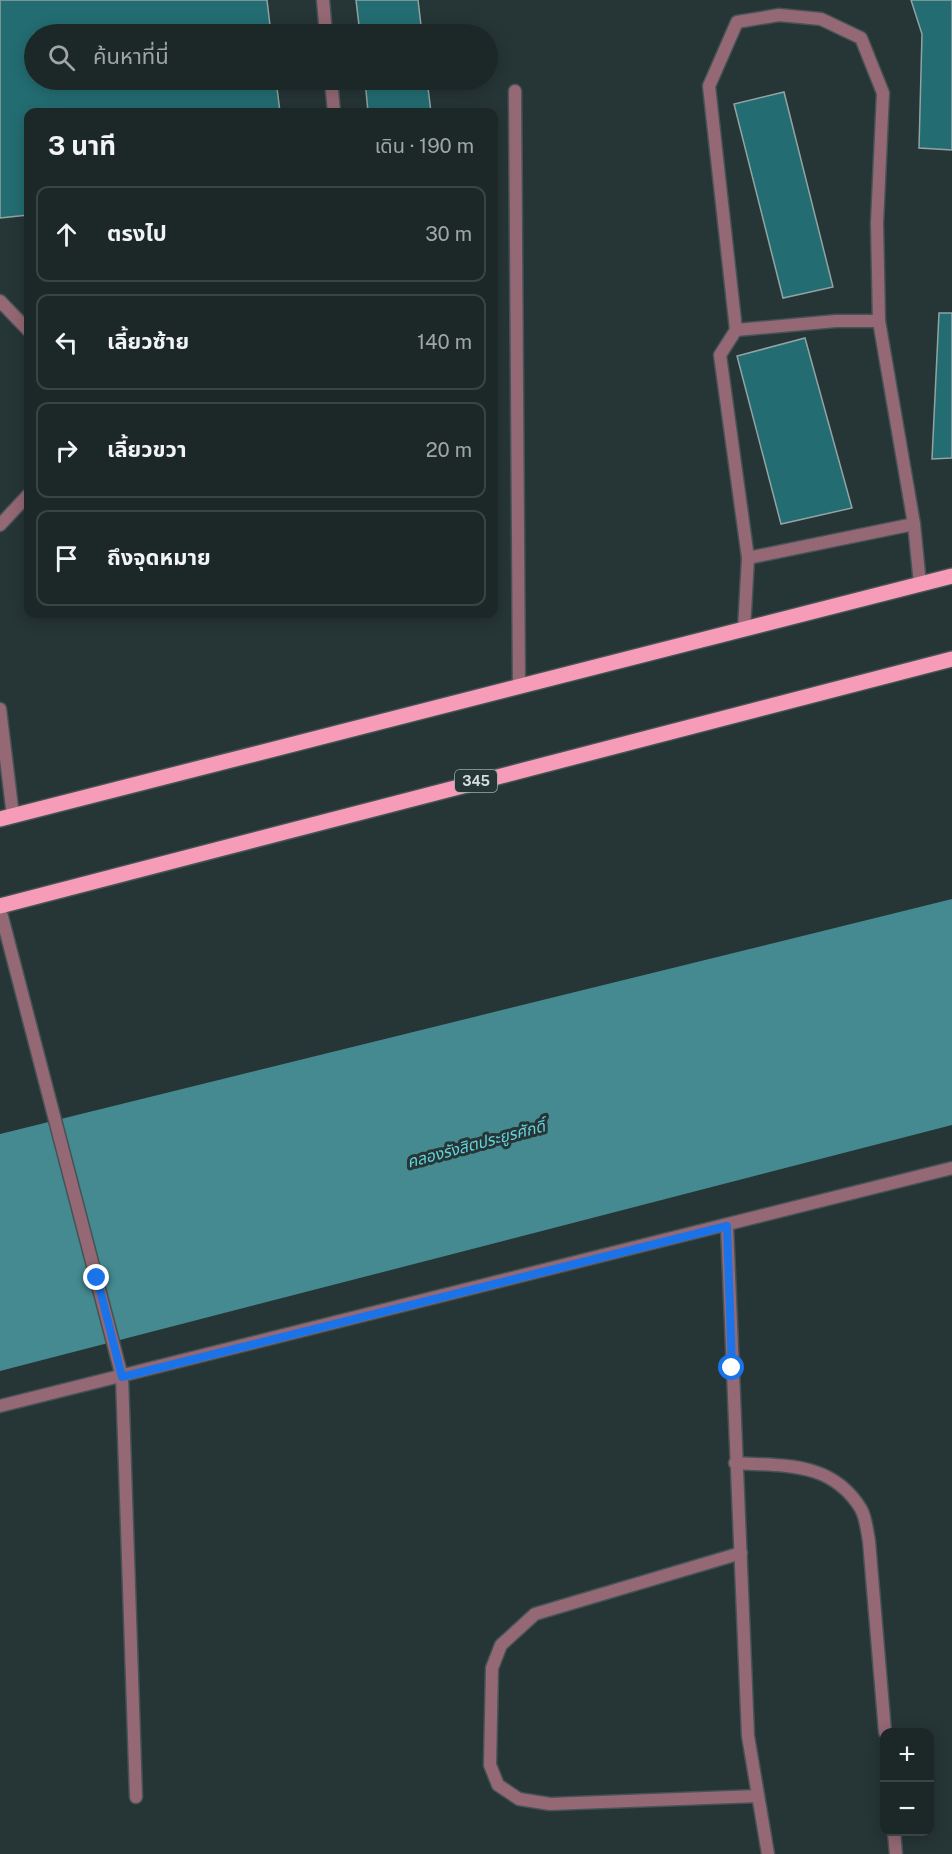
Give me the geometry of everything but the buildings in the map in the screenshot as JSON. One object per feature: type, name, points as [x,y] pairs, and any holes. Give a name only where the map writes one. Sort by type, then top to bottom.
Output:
[{"type":"main road","points":[[7,818],[952,576]]},
{"type":"main road","name":"345","points":[[0,908],[952,659]]},
{"type":"street","points":[[323,0],[325,24]]},
{"type":"street","points":[[744,630],[748,558],[720,355],[736,330],[709,86],[737,22],[779,15],[821,19],[861,38],[883,93],[877,224],[879,321],[914,524],[920,584]]},
{"type":"street","points":[[332,90],[334,108]]},
{"type":"street","points":[[515,91],[519,686]]},
{"type":"street","points":[[0,301],[24,326]]},
{"type":"street","points":[[736,330],[836,321],[879,321]]},
{"type":"street","points":[[0,525],[24,499]]},
{"type":"street","points":[[748,558],[914,524]]},
{"type":"street","points":[[0,709],[7,818]]},
{"type":"street","points":[[0,908],[122,1377],[136,1797]]},
{"type":"street","points":[[0,1406],[952,1168]]},
{"type":"street","points":[[727,1226],[748,1736],[768,1854]]},
{"type":"street","points":[[735,1463],[806,1467],[828,1477],[847,1492],[862,1510],[869,1541],[885,1728]]},
{"type":"street","points":[[741,1553],[535,1614],[501,1645],[492,1668],[490,1765],[498,1785],[519,1799],[550,1804],[758,1796]]},
{"type":"street","points":[[894,1836],[896,1854]]},
{"type":"water","name":"คลองรังสิตประยูรศักดิ์","points":[[952,899],[952,1125],[0,1371],[0,1134]]},
{"type":"route","points":[[97,1278],[122,1377],[727,1226],[732,1368]]}]
